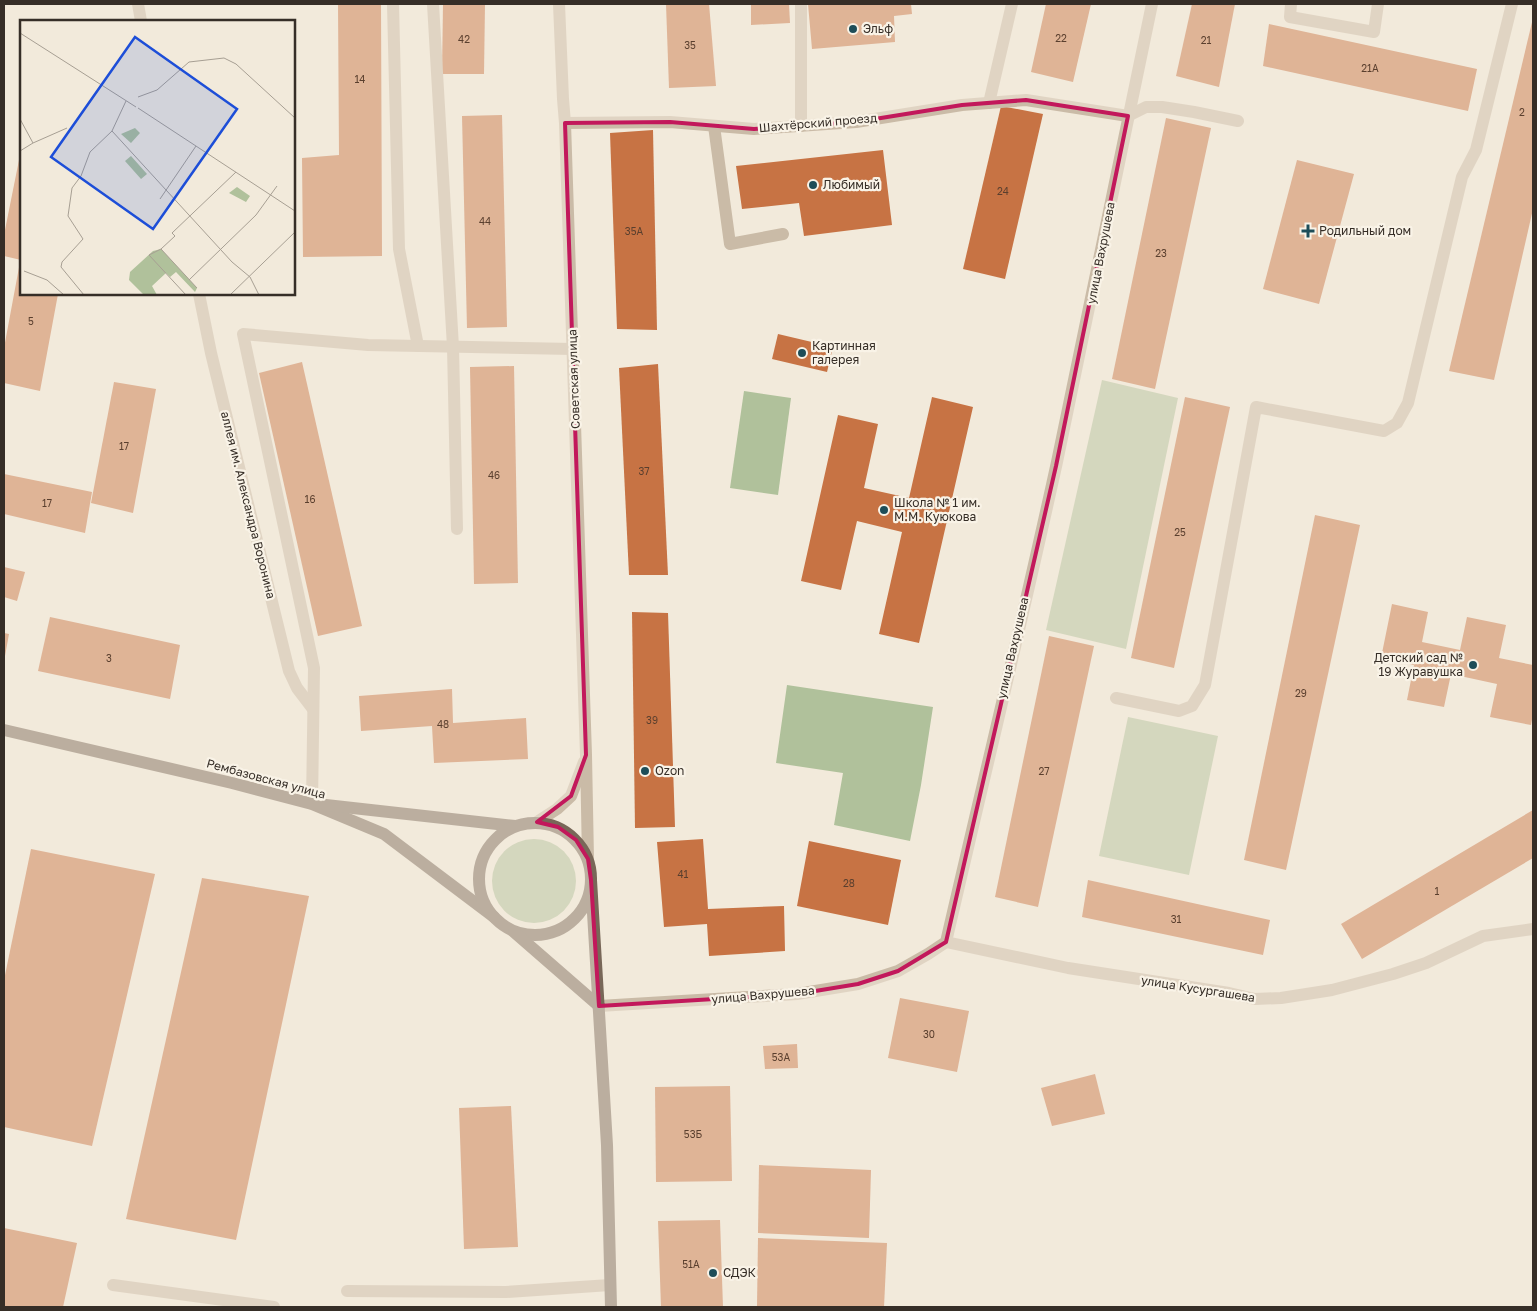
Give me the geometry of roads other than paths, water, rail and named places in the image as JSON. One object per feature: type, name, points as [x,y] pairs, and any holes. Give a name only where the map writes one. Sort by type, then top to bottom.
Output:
[{"type":"main road","name":"Рембазовская улица","points":[[4,730],[232,782],[312,804],[384,834],[494,917]]},
{"type":"main road","points":[[312,804],[515,826],[537,822],[558,827],[576,840],[588,859],[591,880],[607,1145],[611,1307]]},
{"type":"main road","points":[[515,826],[496,838],[484,856],[479,877],[482,899],[494,917],[512,930],[599,1006]]},
{"type":"main road","points":[[512,930],[533,935],[555,932],[574,920],[586,902],[591,880]]},
{"type":"street","points":[[138,4],[142,20]]},
{"type":"street","points":[[393,4],[399,249],[418,346]]},
{"type":"street","points":[[433,4],[453,347],[457,528]]},
{"type":"street","name":"Советская улица","points":[[560,4],[573,349],[588,859]]},
{"type":"street","points":[[801,4],[801,126]]},
{"type":"street","points":[[989,103],[1012,4]]},
{"type":"street","name":"улица Вахрушева","points":[[599,1006],[797,994],[858,984],[898,971],[946,942],[1058,456],[1095,287],[1152,4]]},
{"type":"street","points":[[1291,4],[1290,18],[1374,32],[1378,4]]},
{"type":"street","points":[[1116,698],[1179,711],[1192,706],[1204,685],[1256,407],[1384,431],[1397,423],[1408,403],[1462,177],[1476,150],[1512,4]]},
{"type":"street","name":"Шахтёрский проезд","points":[[565,124],[670,122],[754,129],[856,122],[962,105],[1026,100],[1128,116]]},
{"type":"street","points":[[1128,116],[1146,107],[1194,112],[1238,121]]},
{"type":"street","points":[[714,126],[730,244],[783,234]]},
{"type":"street","name":"аллея им. Александра Воронина","points":[[199,295],[211,353],[289,671],[297,688],[313,709]]},
{"type":"street","points":[[312,804],[314,668],[243,334],[368,345],[573,349]]},
{"type":"street","points":[[537,822],[557,810],[571,796],[586,755]]},
{"type":"street","name":"улица Кусургашева","points":[[946,942],[1068,968],[1229,993],[1255,999],[1281,998],[1332,990],[1393,974],[1426,962],[1483,936],[1533,930]]},
{"type":"street","points":[[113,1285],[274,1307]]},
{"type":"street","points":[[346,1291],[506,1292],[610,1285]]},
{"type":"place","name":"Эльф","points":[[853,29]]},
{"type":"place","name":"Любимый","points":[[813,185]]},
{"type":"place","name":"Родильный дом","points":[[1308,231]]},
{"type":"place","name":"Картинная галерея","points":[[802,353]]},
{"type":"place","name":"Школа № 1 им. М.М. Куюкова","points":[[884,510]]},
{"type":"place","name":"Детский сад № 19 Журавушка","points":[[1473,665]]},
{"type":"place","name":"Ozon","points":[[645,771]]},
{"type":"place","name":"СДЭК","points":[[713,1273]]}]
